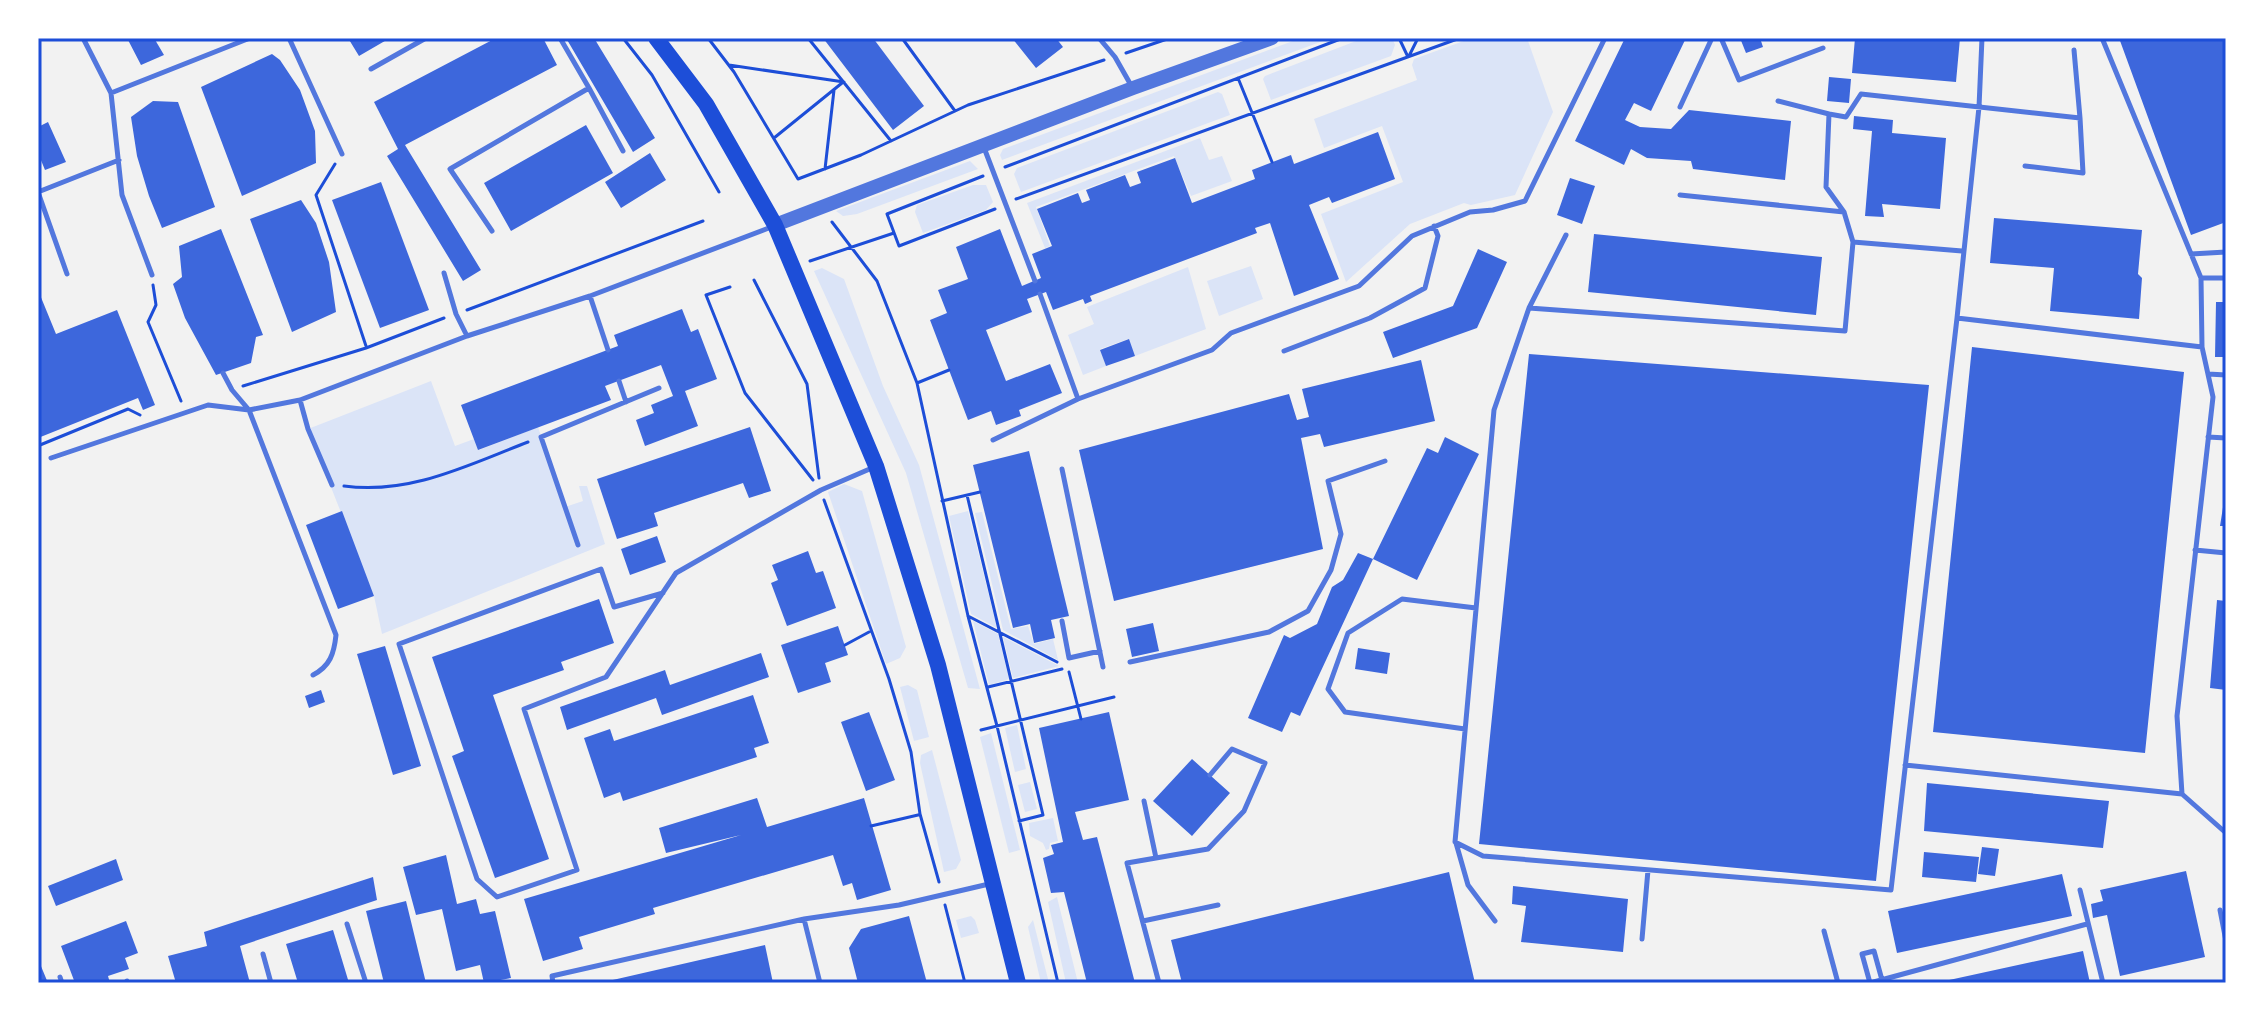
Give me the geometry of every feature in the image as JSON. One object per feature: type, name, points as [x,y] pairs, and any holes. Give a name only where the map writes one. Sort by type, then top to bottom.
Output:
[{"type":"main road","points":[[656,38],[706,104],[775,225],[876,466],[938,665],[1018,983]]},
{"type":"street","points":[[775,225],[1254,41],[1272,38]]},
{"type":"lane","points":[[83,38],[111,93],[122,195],[152,275]]},
{"type":"lane","points":[[111,93],[250,38]]},
{"type":"lane","points":[[289,38],[342,154]]},
{"type":"lane","points":[[371,69],[426,38]]},
{"type":"lane","points":[[560,38],[623,151]]},
{"type":"lane","points":[[1099,38],[1115,57],[1133,88]]},
{"type":"lane","points":[[993,440],[1078,399],[1212,350],[1231,333],[1359,286],[1412,236],[1434,226],[1470,212],[1493,210],[1525,201],[1605,38]]},
{"type":"lane","points":[[1680,107],[1712,38]]},
{"type":"lane","points":[[1721,38],[1739,80],[1823,48]]},
{"type":"lane","points":[[1455,842],[1483,856],[1891,890],[1957,318],[1979,107],[1982,38]]},
{"type":"lane","points":[[2102,38],[2201,278],[2202,347],[2213,397],[2177,716],[2182,794]]},
{"type":"lane","points":[[2025,166],[2083,173],[2074,50]]},
{"type":"lane","points":[[492,231],[450,169],[589,88]]},
{"type":"lane","points":[[1778,101],[1846,117],[1861,94],[2080,118]]},
{"type":"lane","points":[[1529,308],[1845,331],[1853,242],[1844,212],[1826,187],[1829,114]]},
{"type":"lane","points":[[983,145],[1035,281]]},
{"type":"lane","points":[[67,274],[38,192],[119,160]]},
{"type":"lane","points":[[1680,195],[1844,212]]},
{"type":"lane","points":[[51,458],[208,405],[249,410],[300,400],[467,336],[590,296],[775,225]]},
{"type":"lane","points":[[1284,351],[1370,318],[1425,288],[1438,236],[1434,226]]},
{"type":"lane","points":[[1495,921],[1468,885],[1455,842],[1494,410],[1529,308],[1566,235]]},
{"type":"lane","points":[[1853,242],[1962,251]]},
{"type":"lane","points":[[2191,254],[2226,252]]},
{"type":"lane","points":[[444,273],[456,314],[467,336]]},
{"type":"lane","points":[[2201,278],[2226,278]]},
{"type":"lane","points":[[1040,294],[1078,399]]},
{"type":"lane","points":[[590,296],[608,350]]},
{"type":"lane","points":[[1957,318],[2202,347]]},
{"type":"lane","points":[[223,373],[232,390],[249,410],[336,635],[334,653],[323,669],[313,675]]},
{"type":"lane","points":[[2208,374],[2226,375]]},
{"type":"lane","points":[[619,381],[626,402]]},
{"type":"lane","points":[[578,545],[541,437],[659,388]]},
{"type":"lane","points":[[300,400],[308,429],[332,485]]},
{"type":"lane","points":[[2208,437],[2226,438]]},
{"type":"lane","points":[[1130,662],[1269,632],[1308,611],[1331,570],[1341,534],[1328,481],[1385,461]]},
{"type":"lane","points":[[663,593],[614,607],[601,569],[399,644],[477,879],[497,897],[577,870],[524,709],[606,677],[663,593],[676,573],[821,490],[876,466]]},
{"type":"lane","points":[[1062,469],[1103,667]]},
{"type":"lane","points":[[2195,550],[2226,553]]},
{"type":"lane","points":[[1465,729],[1345,712],[1328,689],[1348,633],[1402,599],[1476,608]]},
{"type":"lane","points":[[1062,621],[1069,658],[1100,651]]},
{"type":"lane","points":[[1159,983],[1127,863],[1208,849],[1244,811],[1265,763],[1232,749],[1210,775]]},
{"type":"lane","points":[[1905,765],[2182,794],[2226,833]]},
{"type":"lane","points":[[1144,801],[1156,858]]},
{"type":"lane","points":[[1642,939],[1648,870]]},
{"type":"lane","points":[[553,983],[552,976],[804,919],[899,905],[993,883]]},
{"type":"lane","points":[[2080,890],[2103,983]]},
{"type":"lane","points":[[1143,921],[1218,905]]},
{"type":"lane","points":[[2220,910],[2226,941]]},
{"type":"lane","points":[[804,919],[820,983]]},
{"type":"lane","points":[[347,924],[366,983]]},
{"type":"lane","points":[[1882,980],[1874,951],[1862,954],[1870,983],[1882,980],[2087,924]]},
{"type":"lane","points":[[1824,931],[1838,983]]},
{"type":"lane","points":[[263,954],[271,983]]},
{"type":"path","points":[[623,38],[652,75],[719,192]]},
{"type":"path","points":[[708,38],[729,65],[798,179],[955,111],[1170,38]]},
{"type":"path","points":[[808,38],[891,141]]},
{"type":"path","points":[[902,38],[955,111]]},
{"type":"path","points":[[1343,38],[887,214],[899,246],[1006,203],[1460,38]]},
{"type":"path","points":[[1399,38],[1408,57]]},
{"type":"path","points":[[1408,57],[1418,38]]},
{"type":"path","points":[[729,65],[844,82]]},
{"type":"path","points":[[1238,78],[1272,162]]},
{"type":"path","points":[[774,138],[844,82]]},
{"type":"path","points":[[825,169],[834,90]]},
{"type":"path","points":[[872,118],[879,112]]},
{"type":"path","points":[[342,154],[316,195],[366,348]]},
{"type":"path","points":[[826,215],[877,281],[917,383],[968,616],[1058,983]]},
{"type":"path","points":[[232,390],[366,348],[703,221]]},
{"type":"path","points":[[798,265],[894,233]]},
{"type":"path","points":[[152,275],[156,305],[148,322],[181,401]]},
{"type":"path","points":[[754,280],[807,384],[821,490]]},
{"type":"path","points":[[917,383],[949,370]]},
{"type":"path","points":[[40,445],[128,409],[141,415]]},
{"type":"path","points":[[332,485],[366,489],[399,487],[435,478],[541,437]]},
{"type":"path","points":[[942,501],[980,492]]},
{"type":"path","points":[[967,495],[1043,815],[1019,821]]},
{"type":"path","points":[[968,616],[1068,668],[1081,719]]},
{"type":"path","points":[[845,645],[871,631]]},
{"type":"path","points":[[987,687],[1068,668]]},
{"type":"path","points":[[981,730],[1114,697]]},
{"type":"path","points":[[911,752],[920,814],[965,982],[955,983]]},
{"type":"path","points":[[871,826],[920,814]]},
{"type":"shaded area","points":[[1301,38],[1331,38],[1002,160],[1000,155],[1003,149]]},
{"type":"shaded area","points":[[1364,38],[1392,38],[1395,45],[1391,56],[1271,100],[1263,79],[1265,76]]},
{"type":"shaded area","points":[[1472,38],[1527,38],[1553,112],[1515,195],[1471,205],[1464,203],[1410,224],[1346,282],[1321,214],[1403,182],[1382,126],[1324,148],[1314,119],[1417,80],[1412,65],[1414,59]]},
{"type":"shaded area","points":[[1218,92],[1222,94],[1230,115],[1021,192],[1014,174],[1017,168]]},
{"type":"shaded area","points":[[1200,138],[1209,160],[1222,156],[1232,181],[1191,196],[1174,156],[1036,207],[1050,246],[1045,248],[1027,203]]},
{"type":"shaded area","points":[[970,161],[978,169],[857,214],[843,216],[836,211]]},
{"type":"shaded area","points":[[973,185],[986,185],[993,202],[986,210],[923,233],[915,212],[917,205]]},
{"type":"shaded area","points":[[1251,266],[1263,299],[1219,316],[1207,281]]},
{"type":"shaded area","points":[[1188,267],[1206,329],[1135,356],[1128,339],[1100,349],[1106,366],[1083,375],[1068,335],[1094,324],[1087,307]]},
{"type":"shaded area","points":[[822,268],[844,279],[883,386],[919,465],[980,689],[968,688],[906,473],[814,271]]},
{"type":"shaded area","points":[[431,381],[455,446],[474,439],[479,450],[538,427],[565,507],[583,501],[579,486],[587,486],[605,544],[382,634],[374,596],[308,429]]},
{"type":"shaded area","points":[[844,484],[862,491],[906,647],[900,658],[886,664],[828,492]]},
{"type":"shaded area","points":[[968,511],[997,628],[971,614],[949,516]]},
{"type":"shaded area","points":[[982,512],[1011,629],[1028,626],[1034,644],[1053,639],[1058,660],[1003,630],[975,513]]},
{"type":"shaded area","points":[[973,621],[998,634],[1009,679],[989,685]]},
{"type":"shaded area","points":[[1003,637],[1059,666],[1013,678]]},
{"type":"shaded area","points":[[908,685],[917,690],[929,737],[914,741],[900,687]]},
{"type":"shaded area","points":[[1017,725],[1026,769],[1015,772],[1005,728]]},
{"type":"shaded area","points":[[991,733],[1020,850],[1009,853],[980,737]]},
{"type":"shaded area","points":[[932,750],[961,860],[956,869],[944,872],[920,763],[921,755]]},
{"type":"shaded area","points":[[1030,782],[1037,809],[1025,812],[1018,785]]},
{"type":"shaded area","points":[[1053,818],[1058,841],[1050,843],[1046,850],[1043,843],[1030,836],[1029,823]]},
{"type":"shaded area","points":[[1057,897],[1078,983],[1066,983],[1048,902]]},
{"type":"shaded area","points":[[971,916],[979,933],[961,938],[956,920]]},
{"type":"shaded area","points":[[1033,920],[1049,983],[1041,983],[1028,927]]},
{"type":"building","points":[[127,38],[154,38],[164,55],[141,65]]},
{"type":"building","points":[[348,38],[390,38],[359,56]]},
{"type":"building","points":[[496,38],[543,38],[557,65],[405,145],[481,270],[463,281],[387,156],[398,149],[374,102]]},
{"type":"building","points":[[566,38],[594,38],[655,138],[633,152]]},
{"type":"building","points":[[823,38],[873,38],[924,106],[893,130]]},
{"type":"building","points":[[1012,38],[1056,38],[1063,47],[1036,68]]},
{"type":"building","points":[[1625,38],[1686,38],[1651,111],[1634,103],[1625,120],[1640,127],[1671,129],[1689,110],[1791,121],[1785,180],[1693,169],[1691,161],[1647,158],[1631,149],[1624,165],[1575,141]]},
{"type":"building","points":[[1740,38],[1760,38],[1763,47],[1746,53]]},
{"type":"building","points":[[1855,38],[1960,38],[1956,82],[1852,73]]},
{"type":"building","points":[[2119,38],[2226,38],[2226,222],[2191,235]]},
{"type":"building","points":[[272,54],[280,60],[300,90],[315,131],[316,163],[242,196],[201,87]]},
{"type":"building","points":[[1829,77],[1851,79],[1849,103],[1827,101]]},
{"type":"building","points":[[153,101],[178,102],[215,207],[162,228],[137,156],[131,117]]},
{"type":"building","points":[[1854,116],[1893,120],[1892,133],[1946,138],[1940,209],[1882,204],[1884,217],[1865,216],[1872,131],[1853,129]]},
{"type":"building","points":[[48,122],[66,162],[45,170],[38,153],[38,127]]},
{"type":"building","points":[[586,125],[613,173],[511,231],[484,183]]},
{"type":"building","points":[[1378,132],[1395,179],[1332,203],[1329,197],[1309,205],[1339,279],[1294,296],[1270,223],[1255,228],[1257,233],[1090,296],[1092,301],[1085,304],[1083,299],[1053,310],[1046,292],[1027,299],[1032,312],[986,330],[1006,381],[1050,364],[1062,393],[1019,410],[1021,416],[996,425],[991,411],[968,420],[930,320],[947,313],[938,290],[968,279],[956,247],[1000,229],[1022,286],[1041,278],[1032,254],[1052,246],[1037,209],[1078,193],[1082,203],[1090,200],[1086,190],[1125,175],[1130,187],[1141,183],[1137,172],[1175,158],[1192,203],[1255,179],[1252,170],[1291,155],[1294,164]]},
{"type":"building","points":[[650,153],[666,180],[621,208],[605,182]]},
{"type":"building","points":[[1570,178],[1595,186],[1582,224],[1557,215]]},
{"type":"building","points":[[381,182],[429,310],[380,328],[332,200]]},
{"type":"building","points":[[301,200],[316,223],[329,262],[336,312],[292,332],[250,219]]},
{"type":"building","points":[[1994,218],[2142,230],[2138,274],[2142,278],[2139,319],[2050,311],[2054,268],[1990,263]]},
{"type":"building","points":[[221,229],[263,335],[256,337],[251,363],[216,375],[185,318],[173,284],[182,277],[179,246]]},
{"type":"building","points":[[1594,234],[1822,257],[1816,315],[1588,292]]},
{"type":"building","points":[[1478,249],[1507,262],[1477,328],[1393,358],[1383,332],[1453,306]]},
{"type":"building","points":[[38,290],[56,334],[117,310],[155,405],[143,410],[138,398],[38,438]]},
{"type":"building","points":[[2216,302],[2226,302],[2226,357],[2215,357]]},
{"type":"building","points":[[682,309],[691,332],[698,329],[717,379],[685,391],[698,426],[645,446],[636,420],[654,413],[651,405],[673,396],[661,365],[605,386],[611,400],[478,450],[461,405],[618,346],[614,335]]},
{"type":"building","points":[[1129,339],[1135,356],[1106,366],[1100,350]]},
{"type":"building","points":[[1972,347],[2184,372],[2145,753],[1933,732]]},
{"type":"building","points":[[1529,354],[1929,385],[1876,881],[1479,844]]},
{"type":"building","points":[[1421,360],[1435,421],[1324,447],[1320,434],[1301,438],[1323,549],[1114,601],[1079,450],[1289,394],[1297,420],[1309,417],[1302,389]]},
{"type":"building","points":[[750,427],[771,491],[749,498],[743,483],[654,513],[658,526],[617,539],[597,479]]},
{"type":"building","points":[[1445,437],[1479,454],[1417,580],[1373,559],[1427,448],[1438,453]]},
{"type":"building","points":[[1029,451],[1069,616],[1051,620],[1055,638],[1034,643],[1030,624],[1013,628],[973,465]]},
{"type":"building","points":[[2224,501],[2226,526],[2220,526]]},
{"type":"building","points":[[342,511],[374,596],[338,609],[306,525]]},
{"type":"building","points":[[657,536],[666,562],[630,575],[621,549]]},
{"type":"building","points":[[808,551],[816,573],[823,571],[836,608],[787,626],[771,583],[778,580],[772,565]]},
{"type":"building","points":[[1358,553],[1373,559],[1300,716],[1291,712],[1282,732],[1248,718],[1284,635],[1290,638],[1317,624],[1332,587],[1343,580]]},
{"type":"building","points":[[599,599],[614,643],[561,662],[564,670],[493,695],[549,859],[495,878],[452,756],[464,751],[432,657]]},
{"type":"building","points":[[2217,600],[2226,601],[2226,690],[2210,688]]},
{"type":"building","points":[[1153,623],[1159,651],[1132,657],[1126,629]]},
{"type":"building","points":[[838,626],[848,655],[825,663],[831,682],[798,693],[781,645]]},
{"type":"building","points":[[385,646],[421,766],[393,775],[357,654]]},
{"type":"building","points":[[1358,648],[1390,653],[1387,674],[1355,669]]},
{"type":"building","points":[[761,653],[769,677],[662,715],[656,698],[567,730],[560,707],[665,670],[670,685]]},
{"type":"building","points":[[321,690],[325,702],[309,708],[305,696]]},
{"type":"building","points":[[753,695],[769,743],[754,748],[757,757],[623,801],[620,792],[604,798],[584,738],[610,729],[614,741]]},
{"type":"building","points":[[869,712],[895,780],[866,791],[841,722]]},
{"type":"building","points":[[1109,712],[1129,800],[1075,812],[1083,840],[1097,837],[1135,983],[1087,983],[1064,892],[1051,893],[1043,858],[1054,854],[1051,845],[1063,842],[1039,728]]},
{"type":"building","points":[[1192,759],[1230,793],[1192,836],[1153,801]]},
{"type":"building","points":[[1927,783],[2109,801],[2103,848],[1924,831]]},
{"type":"building","points":[[757,798],[767,827],[864,798],[891,890],[857,900],[852,883],[843,886],[833,855],[653,908],[655,914],[579,937],[583,949],[543,961],[524,899],[741,835],[666,853],[659,828]]},
{"type":"building","points":[[1982,847],[1999,849],[1995,876],[1978,874]]},
{"type":"building","points":[[1924,852],[1979,857],[1976,882],[1922,877]]},
{"type":"building","points":[[446,855],[457,904],[476,899],[480,914],[495,911],[511,978],[484,983],[480,965],[456,971],[442,909],[416,915],[403,867]]},
{"type":"building","points":[[116,859],[123,880],[56,906],[48,886]]},
{"type":"building","points":[[2186,871],[2205,957],[2120,976],[2107,915],[2093,918],[2091,904],[2103,901],[2100,890]]},
{"type":"building","points":[[1449,872],[1475,983],[1182,983],[1171,940]]},
{"type":"building","points":[[2062,874],[2072,916],[1897,953],[1888,911]]},
{"type":"building","points":[[373,877],[377,900],[240,946],[250,983],[176,983],[168,956],[207,946],[204,932]]},
{"type":"building","points":[[1513,886],[1628,899],[1623,952],[1521,942],[1526,906],[1512,904]]},
{"type":"building","points":[[406,901],[426,983],[384,983],[366,911]]},
{"type":"building","points":[[909,916],[927,983],[858,983],[849,948],[861,929]]},
{"type":"building","points":[[126,921],[138,953],[125,958],[129,969],[108,976],[110,983],[75,983],[61,946]]},
{"type":"building","points":[[333,930],[349,983],[298,983],[286,944]]},
{"type":"building","points":[[765,945],[773,983],[604,983],[604,982]]},
{"type":"building","points":[[2083,951],[2090,983],[1940,983],[1940,982]]},
{"type":"building","points":[[38,959],[48,983],[38,983]]}]
